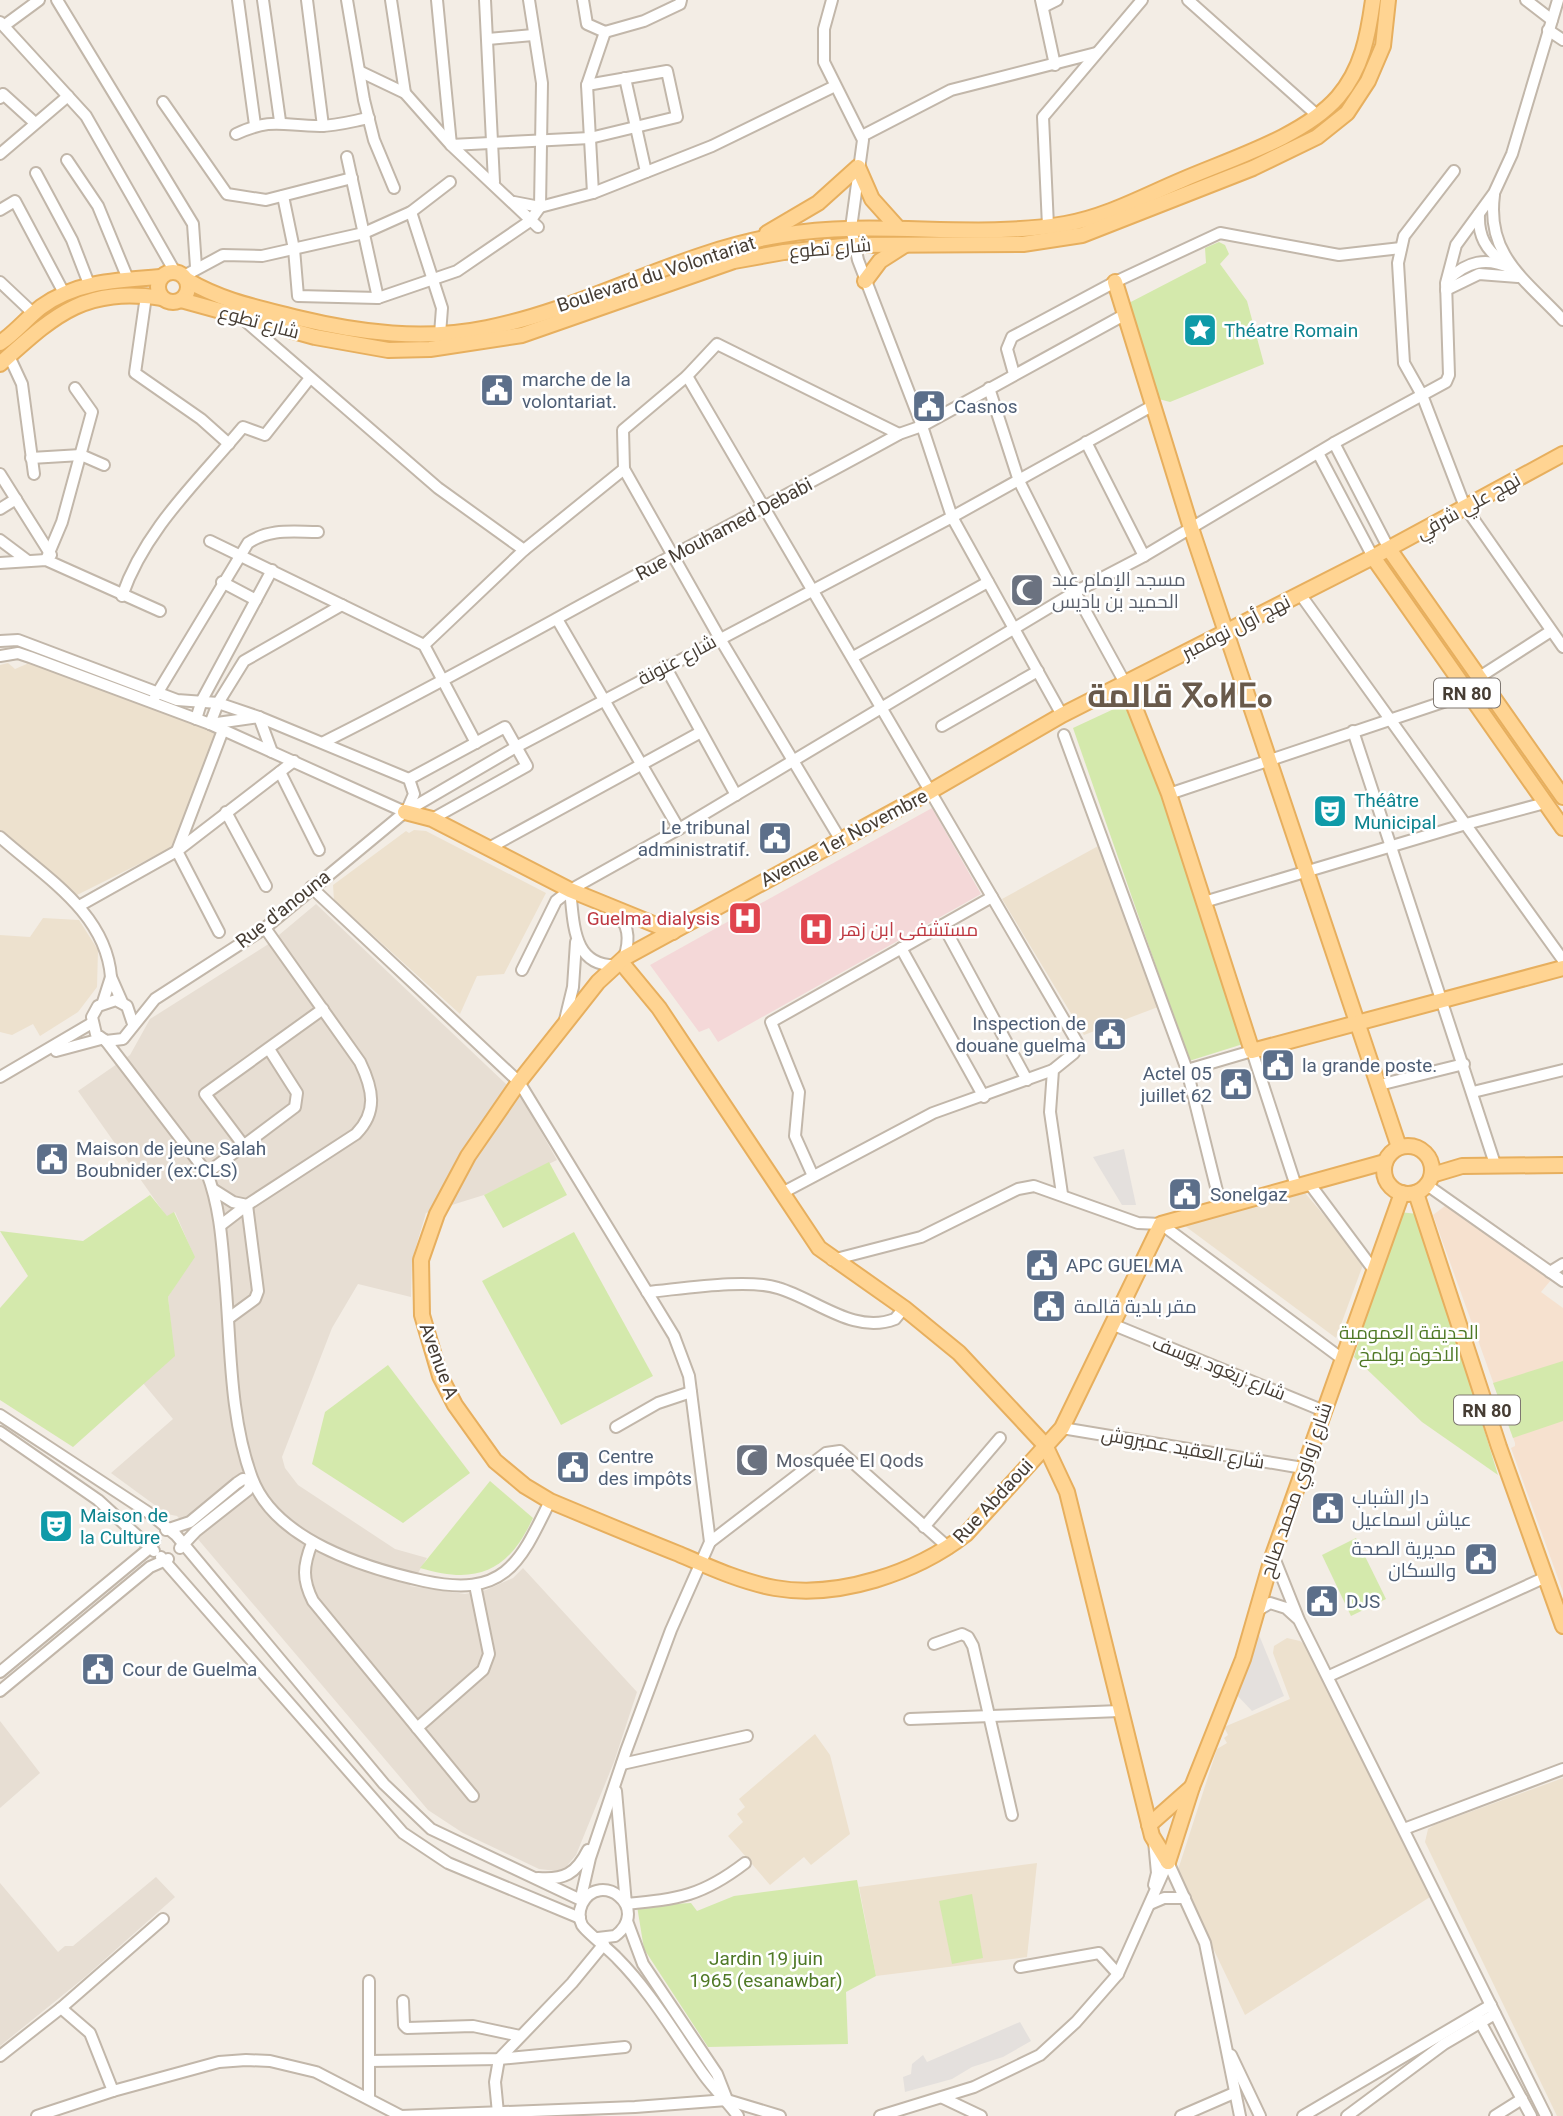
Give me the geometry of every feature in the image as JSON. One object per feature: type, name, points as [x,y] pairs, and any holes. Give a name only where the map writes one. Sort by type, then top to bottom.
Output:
[{"type":"main road","name":"Boulevard du Volontariat","points":[[180,274],[214,296],[332,326],[377,333],[440,334],[516,321],[719,249],[753,240],[851,228],[969,229],[1048,226],[1099,215],[1252,149],[1318,116],[1353,77],[1363,55],[1373,0]]},
{"type":"main road","name":"شارع تطوع","points":[[162,298],[171,303],[181,300],[315,337],[388,349],[470,345],[522,335],[734,261],[784,252],[853,245],[1033,243],[1082,235],[1253,168],[1317,137],[1347,113],[1368,81],[1382,46],[1388,0]]},
{"type":"main road","points":[[753,240],[809,209],[859,166],[872,199],[898,228]]},
{"type":"main road","points":[[969,229],[970,245]]},
{"type":"main road","points":[[866,281],[880,261],[909,243]]},
{"type":"main road","points":[[1,341],[64,293],[89,284],[180,274]]},
{"type":"main road","points":[[162,298],[158,290],[180,274]]},
{"type":"main road","points":[[180,274],[187,294],[181,300]]},
{"type":"main road","points":[[1115,282],[1191,528],[1399,1147]]},
{"type":"main road","points":[[5,360],[50,320],[77,304],[105,296],[162,298]]},
{"type":"main road","name":"نهج علي شرفي","points":[[1373,557],[1563,454]]},
{"type":"main road","name":"RN 80","points":[[1389,549],[1478,678],[1561,791]]},
{"type":"main road","name":"RN 80","points":[[1373,557],[1563,828]]},
{"type":"main road","name":"نهج أول نوفمبر","points":[[1062,715],[1373,557]]},
{"type":"main road","points":[[1125,682],[1169,794],[1252,1051],[1563,968]]},
{"type":"main road","name":"Avenue 1er Novembre","points":[[621,962],[931,791],[1062,715]]},
{"type":"main road","points":[[405,812],[432,819],[570,890],[673,932]]},
{"type":"main road","points":[[621,962],[659,1008],[818,1248],[904,1308],[958,1353],[1045,1445],[1067,1492],[1149,1825],[1154,1841],[1160,1846],[1168,1862]]},
{"type":"main road","name":"Avenue A","points":[[621,962],[598,982],[565,1022],[468,1156],[437,1214],[421,1260],[420,1296],[430,1349],[455,1405],[495,1461],[524,1486],[550,1501],[699,1563]]},
{"type":"main road","points":[[1462,1166],[1419,1187],[1388,1185],[1383,1170],[1390,1153],[1399,1147],[1417,1148],[1428,1157],[1462,1166],[1563,1165]]},
{"type":"main road","points":[[1419,1187],[1428,1157]]},
{"type":"main road","points":[[1160,1224],[1385,1162]]},
{"type":"main road","name":"RN 80","points":[[1419,1187],[1499,1447],[1563,1626]]},
{"type":"main road","name":"شارع زواوي محمد صالح","points":[[1168,1862],[1192,1787],[1243,1659],[1273,1555],[1373,1269],[1419,1187]]},
{"type":"main road","name":"Rue Abdaoui","points":[[699,1563],[762,1584],[803,1591],[882,1577],[949,1548],[966,1534],[1062,1428],[1114,1325],[1160,1224]]},
{"type":"main road","points":[[1149,1825],[1192,1787]]},
{"type":"main road","points":[[1143,1795],[1181,1825]]},
{"type":"street","points":[[39,0],[2,23],[86,116],[180,274]]},
{"type":"street","points":[[57,0],[193,224],[180,274]]},
{"type":"street","points":[[238,0],[255,125]]},
{"type":"street","points":[[263,0],[280,121]]},
{"type":"street","points":[[307,0],[323,126]]},
{"type":"street","points":[[347,0],[374,140],[394,188]]},
{"type":"street","points":[[391,0],[405,93]]},
{"type":"street","points":[[437,0],[451,145]]},
{"type":"street","points":[[485,0],[494,182]]},
{"type":"street","points":[[283,196],[294,249],[298,296],[378,298],[432,277],[457,271],[534,224],[540,207],[542,83],[529,0]]},
{"type":"street","points":[[583,0],[587,24],[605,32],[644,22],[680,4],[681,0]]},
{"type":"street","points":[[832,0],[822,46],[835,86],[862,136],[851,228],[853,245],[922,426],[952,517],[1062,715]]},
{"type":"street","points":[[1055,65],[1042,4],[1056,0]]},
{"type":"street","points":[[1048,226],[1043,117],[1142,0]]},
{"type":"street","points":[[1188,0],[1318,116]]},
{"type":"street","points":[[1526,0],[1563,40]]},
{"type":"street","points":[[522,970],[556,901],[570,890],[679,829],[1075,592],[1144,556],[1334,443],[1446,382],[1449,375],[1446,287],[1457,245],[1494,193],[1512,154],[1558,0]]},
{"type":"street","points":[[593,192],[587,85],[605,32]]},
{"type":"street","points":[[488,39],[533,35]]},
{"type":"street","points":[[862,136],[951,90],[1097,53]]},
{"type":"street","points":[[451,145],[590,138],[677,117],[667,71],[587,85]]},
{"type":"street","points":[[361,72],[405,93],[451,145],[494,182],[534,224]]},
{"type":"street","points":[[625,78],[646,172]]},
{"type":"street","points":[[514,202],[540,207],[593,192],[712,146],[835,86]]},
{"type":"street","points":[[0,98],[3,94],[35,123]]},
{"type":"street","points":[[0,154],[68,96]]},
{"type":"street","points":[[163,102],[227,194],[266,200],[352,178]]},
{"type":"street","points":[[236,134],[255,125],[280,121],[323,126],[369,118]]},
{"type":"street","points":[[347,157],[378,298]]},
{"type":"street","points":[[67,160],[98,206],[128,279]]},
{"type":"street","points":[[1454,171],[1404,236],[1398,263],[1404,363],[1422,395],[1465,507],[1563,647]]},
{"type":"street","points":[[36,173],[69,233],[89,284]]},
{"type":"street","points":[[180,274],[223,255],[262,256],[364,233],[411,212],[450,182]]},
{"type":"street","points":[[1494,193],[1491,218],[1493,231],[1515,272]]},
{"type":"street","points":[[0,210],[15,201],[64,293]]},
{"type":"street","points":[[411,212],[442,309],[440,334]]},
{"type":"street","points":[[1479,214],[1481,235],[1489,252],[1515,272],[1563,320]]},
{"type":"street","points":[[1014,374],[1007,349],[1012,337],[1115,282],[1220,233],[1339,254],[1401,248]]},
{"type":"street","points":[[1446,287],[1479,274],[1515,272]]},
{"type":"street","points":[[0,282],[34,314]]},
{"type":"street","points":[[146,296],[135,373],[201,419],[229,444]]},
{"type":"street","name":"Rue Mouhamed Debabi","points":[[324,742],[444,683],[672,556],[899,434],[922,426],[1124,315]]},
{"type":"street","points":[[241,317],[438,488],[524,550]]},
{"type":"street","points":[[841,839],[719,637],[624,469],[623,430],[687,376],[717,344],[899,434]]},
{"type":"street","points":[[5,360],[22,384],[34,474]]},
{"type":"street","points":[[687,376],[1077,1042],[1074,1053],[1053,1070],[984,1097],[933,1113],[782,1193]]},
{"type":"street","points":[[122,596],[132,569],[166,516],[243,427],[265,435],[310,378]]},
{"type":"street","points":[[50,559],[92,412],[75,388]]},
{"type":"street","points":[[989,388],[1019,481],[1075,592],[1125,682]]},
{"type":"street","name":"شارع عنونة","points":[[405,812],[516,747],[665,666],[952,517],[1153,406]]},
{"type":"street","points":[[1086,442],[1144,556]]},
{"type":"street","points":[[1334,443],[1389,549]]},
{"type":"street","points":[[1318,453],[1373,557]]},
{"type":"street","points":[[31,458],[81,455],[104,465]]},
{"type":"street","points":[[424,645],[524,550],[624,469]]},
{"type":"street","points":[[0,474],[50,559]]},
{"type":"street","points":[[0,509],[16,499]]},
{"type":"street","points":[[155,698],[239,553],[260,535],[277,531],[318,533]]},
{"type":"street","points":[[0,540],[28,561]]},
{"type":"street","points":[[210,541],[424,645],[476,743]]},
{"type":"street","points":[[0,562],[50,559],[122,596],[159,611]]},
{"type":"street","points":[[195,719],[202,700],[272,570]]},
{"type":"street","points":[[222,582],[257,600]]},
{"type":"street","points":[[853,657],[988,582]]},
{"type":"street","points":[[1300,594],[1563,960]]},
{"type":"street","points":[[210,724],[218,703],[244,662],[342,605]]},
{"type":"street","points":[[557,619],[679,829]]},
{"type":"street","points":[[1478,678],[1551,631]]},
{"type":"street","points":[[0,641],[29,644],[155,698],[195,719],[405,812],[414,794],[409,779],[324,742],[218,703],[155,698],[18,653],[0,656]]},
{"type":"street","points":[[665,666],[736,795]]},
{"type":"street","points":[[942,726],[1038,671]]},
{"type":"street","points":[[1169,794],[1269,758],[1467,694]]},
{"type":"street","points":[[210,724],[259,717]]},
{"type":"street","points":[[259,717],[272,752]]},
{"type":"street","points":[[409,779],[505,727],[527,766],[432,819]]},
{"type":"street","points":[[219,932],[177,851],[223,730]]},
{"type":"street","points":[[1353,731],[1496,1164]]},
{"type":"street","points":[[489,849],[701,732]]},
{"type":"street","points":[[1064,735],[1187,1070],[1221,1207]]},
{"type":"street","points":[[79,906],[177,851],[293,761]]},
{"type":"street","points":[[280,772],[318,850]]},
{"type":"street","points":[[1204,902],[1545,803]]},
{"type":"street","points":[[226,812],[265,886]]},
{"type":"street","name":"Rue d'anouna","points":[[155,999],[265,928],[405,812]]},
{"type":"street","points":[[0,837],[79,906],[94,923],[109,957],[111,978],[134,1024]]},
{"type":"street","points":[[312,887],[519,1082],[674,1336],[684,1359],[691,1392],[710,1542]]},
{"type":"street","points":[[565,1022],[573,987],[576,939],[570,890]]},
{"type":"street","points":[[813,1176],[795,1136],[799,1091],[771,1022],[992,897]]},
{"type":"street","points":[[576,939],[583,952],[593,961],[621,962],[628,931],[624,921],[607,906]]},
{"type":"street","points":[[943,925],[1027,1080]]},
{"type":"street","points":[[221,1225],[356,1134],[369,1118],[372,1099],[366,1074],[265,928]]},
{"type":"street","points":[[901,948],[984,1097]]},
{"type":"street","points":[[0,1077],[92,1023],[94,1011],[103,1002],[111,978]]},
{"type":"street","points":[[103,1002],[125,1004],[155,999]]},
{"type":"street","points":[[37,1057],[128,1035],[155,999]]},
{"type":"street","points":[[244,1146],[205,1094],[323,1009]]},
{"type":"street","points":[[92,1023],[108,1040],[207,1173],[214,1190],[221,1225],[244,1452],[252,1481],[287,1524],[312,1544],[421,1580],[475,1585],[512,1569],[524,1554],[550,1501]]},
{"type":"street","points":[[207,1173],[295,1107],[298,1101],[294,1085],[269,1049]]},
{"type":"street","points":[[1187,1070],[1252,1051],[1303,1184],[1373,1269]]},
{"type":"street","points":[[1379,1085],[1464,1064]]},
{"type":"street","points":[[1053,1070],[1049,1097],[1062,1194]]},
{"type":"street","points":[[1473,1092],[1563,1070]]},
{"type":"street","points":[[832,1260],[921,1237],[1018,1188],[1034,1186],[1138,1223],[1160,1224],[1341,1358]]},
{"type":"street","points":[[1419,1187],[1563,1281]]},
{"type":"street","points":[[214,1190],[233,1202],[247,1205]]},
{"type":"street","points":[[229,1318],[255,1299],[258,1291],[247,1205]]},
{"type":"street","points":[[1550,1272],[1563,1264]]},
{"type":"street","points":[[647,1292],[765,1285],[787,1291],[833,1313],[872,1324],[895,1319],[904,1308]]},
{"type":"street","name":"شارع زيغود يوسف","points":[[1114,1325],[1324,1411]]},
{"type":"street","points":[[616,1427],[658,1403],[691,1392]]},
{"type":"street","points":[[0,1415],[99,1478],[166,1546],[408,1809],[445,1837],[583,1901]]},
{"type":"street","name":"شارع العقيد عميروش","points":[[1062,1428],[1303,1468]]},
{"type":"street","points":[[0,1432],[166,1546],[403,1833],[448,1863],[580,1918]]},
{"type":"street","points":[[924,1527],[1000,1438]]},
{"type":"street","points":[[738,2116],[708,2081],[629,1970],[601,1941],[588,1933],[580,1918],[587,1870],[622,1764],[699,1563],[710,1542],[826,1453],[840,1451],[848,1455],[949,1548]]},
{"type":"street","points":[[237,1483],[242,1473],[244,1452]]},
{"type":"street","points":[[0,1691],[150,1567],[190,1522],[243,1479],[252,1481]]},
{"type":"street","points":[[0,1672],[166,1546],[243,1493],[252,1481]]},
{"type":"street","points":[[243,1493],[265,1499]]},
{"type":"street","points":[[312,1544],[304,1563],[303,1576],[313,1601],[473,1796]]},
{"type":"street","points":[[1273,1555],[1300,1619],[1546,2116]]},
{"type":"street","points":[[1329,1676],[1546,1577]]},
{"type":"street","points":[[417,1728],[483,1671],[489,1654],[475,1585]]},
{"type":"street","points":[[1255,1612],[1270,1603],[1286,1608],[1300,1619]]},
{"type":"street","points":[[934,1644],[961,1634],[968,1637],[1012,1815]]},
{"type":"street","points":[[910,1719],[1120,1711]]},
{"type":"street","points":[[622,1764],[747,1736]]},
{"type":"street","points":[[1404,1829],[1563,1769]]},
{"type":"street","points":[[616,1785],[627,1921],[643,1964],[717,2074],[727,2100]]},
{"type":"street","points":[[531,1878],[554,1879],[572,1874],[601,1826]]},
{"type":"street","points":[[1150,1904],[1157,1873],[1154,1841]]},
{"type":"street","points":[[1168,1862],[1205,1943],[1240,2116]]},
{"type":"street","points":[[880,2116],[974,2087],[1040,2055],[1076,2022],[1118,1974],[1168,1862]]},
{"type":"street","points":[[626,1904],[690,1896],[720,1882],[745,1863]]},
{"type":"street","points":[[583,1901],[599,1891],[608,1891],[616,1893],[626,1904]]},
{"type":"street","points":[[1150,1904],[1164,1898],[1185,1898]]},
{"type":"street","points":[[0,2056],[61,2008],[163,1919]]},
{"type":"street","points":[[498,2113],[495,2082],[499,2059],[572,1983],[601,1941],[615,1936],[627,1921]]},
{"type":"street","points":[[1020,1967],[1098,1953],[1118,1974]]},
{"type":"street","points":[[369,1981],[369,2098]]},
{"type":"street","points":[[403,2001],[404,2025],[407,2028],[473,2026],[520,2036]]},
{"type":"street","points":[[61,2008],[90,2033],[113,2091]]},
{"type":"street","points":[[1303,2116],[1493,2010]]},
{"type":"street","points":[[1478,2018],[1531,2116]]},
{"type":"street","points":[[1347,2116],[1478,2018]]},
{"type":"street","points":[[1222,2037],[1259,2116]]},
{"type":"street","points":[[369,2061],[499,2059],[625,2047]]},
{"type":"street","points":[[37,2116],[113,2091],[219,2062],[246,2060],[270,2061],[316,2073],[401,2116],[727,2100],[780,2116]]},
{"type":"street","points":[[960,2111],[974,2087]]},
{"type":"street","points":[[1181,2116],[1234,2092]]},
{"type":"street","points":[[943,2098],[960,2111],[981,2116]]},
{"type":"street","points":[[1495,2116],[1522,2099]]},
{"type":"shaded area","points":[[8,663],[15,669],[29,663],[217,731],[175,846],[77,895],[0,832],[0,665]]},
{"type":"shaded area","name":"مستشفى ابن زهر","points":[[932,808],[981,894],[718,1042],[709,1028],[699,1032],[650,965]]},
{"type":"shaded area","points":[[414,830],[426,831],[546,893],[504,974],[477,976],[460,1014],[334,900],[333,885],[406,831],[409,833]]},
{"type":"shaded area","points":[[1100,845],[1158,1007],[1084,1035],[1002,899]]},
{"type":"shaded area","points":[[316,904],[523,1100],[557,1160],[484,1195],[426,1213],[412,1260],[411,1297],[358,1284],[332,1328],[282,1457],[285,1468],[298,1485],[395,1549],[427,1558],[410,1586],[465,1594],[486,1590],[513,1578],[523,1568],[637,1692],[614,1762],[576,1855],[565,1868],[557,1871],[539,1869],[463,1833],[428,1810],[177,1516],[167,1514],[111,1473],[173,1419],[143,1383],[174,1356],[168,1297],[194,1256],[175,1212],[167,1217],[78,1091],[130,1055],[150,1019],[267,945]]},
{"type":"shaded area","points":[[43,918],[79,920],[98,950],[97,987],[78,1012],[40,1036],[33,1024],[12,1035],[0,1032],[0,935],[30,937]]},
{"type":"shaded area","points":[[1124,1149],[1136,1205],[1122,1205],[1093,1157]]},
{"type":"shaded area","points":[[1293,1190],[1305,1193],[1364,1262],[1336,1338],[1185,1226],[1188,1220]]},
{"type":"shaded area","points":[[1449,1203],[1551,1280],[1541,1292],[1563,1308],[1563,1592],[1511,1448],[1515,1443],[1433,1215]]},
{"type":"shaded area","points":[[1259,1635],[1284,1696],[1252,1711],[1234,1692],[1251,1637]]},
{"type":"shaded area","points":[[1287,1638],[1300,1641],[1308,1647],[1430,1897],[1245,2015],[1177,1873],[1217,1749],[1227,1743],[1224,1738],[1228,1735],[1224,1727],[1290,1699],[1273,1653],[1274,1646]]},
{"type":"shaded area","points":[[0,1721],[40,1773],[0,1808]]},
{"type":"shaded area","points":[[815,1734],[830,1755],[850,1834],[811,1865],[804,1857],[770,1885],[728,1836],[743,1822],[737,1814],[745,1807],[739,1799]]},
{"type":"shaded area","points":[[1563,1778],[1563,2116],[1557,2116],[1425,1842],[1428,1829],[1434,1825]]},
{"type":"shaded area","points":[[1037,1863],[1027,1957],[876,1976],[859,1887]]},
{"type":"shaded area","points":[[156,1877],[175,1897],[85,1977],[0,2046],[0,1883],[58,1952],[65,1946],[73,1946]]},
{"type":"shaded area","points":[[1020,2022],[1031,2041],[1003,2057],[972,2067],[952,2079],[905,2092],[903,2077],[911,2074],[912,2064],[923,2055],[927,2062]]},
{"type":"green space","points":[[1219,242],[1225,245],[1229,254],[1220,264],[1247,301],[1264,364],[1170,402],[1155,398],[1125,305],[1206,263],[1205,248]]},
{"type":"green space","points":[[1131,701],[1243,1044],[1189,1061],[1073,728]]},
{"type":"green space","points":[[549,1162],[567,1195],[503,1228],[484,1195]]},
{"type":"green space","points":[[150,1195],[167,1216],[174,1212],[195,1257],[168,1297],[175,1356],[73,1447],[0,1400],[0,1308],[28,1276],[0,1231],[83,1241]]},
{"type":"green space","name":"الحديقة العمومية الاخوة بولمخ","points":[[1399,1212],[1418,1214],[1498,1475],[1422,1422],[1354,1357]]},
{"type":"green space","points":[[574,1232],[653,1376],[561,1425],[482,1281]]},
{"type":"green space","points":[[1563,1361],[1563,1421],[1513,1438],[1493,1383]]},
{"type":"green space","points":[[388,1365],[470,1473],[403,1523],[312,1464],[325,1412]]},
{"type":"green space","points":[[490,1481],[533,1518],[513,1551],[489,1570],[474,1574],[440,1573],[420,1568]]},
{"type":"green space","points":[[1356,1538],[1386,1599],[1351,1616],[1322,1555]]},
{"type":"green space","name":"Jardin 19 juin 1965 (esanawbar)","points":[[857,1880],[876,1976],[846,1992],[848,2044],[708,2047],[644,1949],[637,1906],[691,1903],[697,1911],[734,1896]]},
{"type":"green space","points":[[972,1894],[983,1958],[952,1964],[939,1901]]},
{"type":"place","name":"Théatre Romain","points":[[1200,330]]},
{"type":"place","name":"marche de la volontariat.","points":[[497,390]]},
{"type":"place","name":"Casnos","points":[[929,406]]},
{"type":"place","name":"مسجد الإمام عبد الحميد بن باديس","points":[[1027,590]]},
{"type":"place","name":"Théâtre Municipal","points":[[1330,811]]},
{"type":"place","name":"Le tribunal administratif.","points":[[775,838]]},
{"type":"place","name":"Guelma dialysis","points":[[745,918]]},
{"type":"place","name":"مستشفى ابن زهر","points":[[816,929]]},
{"type":"place","name":"Inspection de douane guelma","points":[[1110,1034]]},
{"type":"place","name":"la grande poste.","points":[[1278,1065]]},
{"type":"place","name":"Actel 05 juillet 62","points":[[1236,1084]]},
{"type":"place","name":"Maison de jeune Salah Boubnider (ex:CLS)","points":[[52,1159]]},
{"type":"place","name":"Sonelgaz","points":[[1185,1194]]},
{"type":"place","name":"APC GUELMA","points":[[1042,1265]]},
{"type":"place","name":"مقر بلدية قالمة","points":[[1049,1306]]},
{"type":"place","name":"Mosquée El Qods","points":[[752,1460]]},
{"type":"place","name":"Centre des impôts","points":[[573,1467]]},
{"type":"place","name":"دار الشباب عياش اسماعيل","points":[[1328,1508]]},
{"type":"place","name":"Maison de la Culture","points":[[56,1526]]},
{"type":"place","name":"مديرية الصحة والسكان","points":[[1481,1559]]},
{"type":"place","name":"DJS","points":[[1322,1601]]},
{"type":"place","name":"Cour de Guelma","points":[[98,1669]]},
{"type":"district","name":"قالمة ⴳⴰⵍⵎⴰ","points":[[1180,695]]}]
